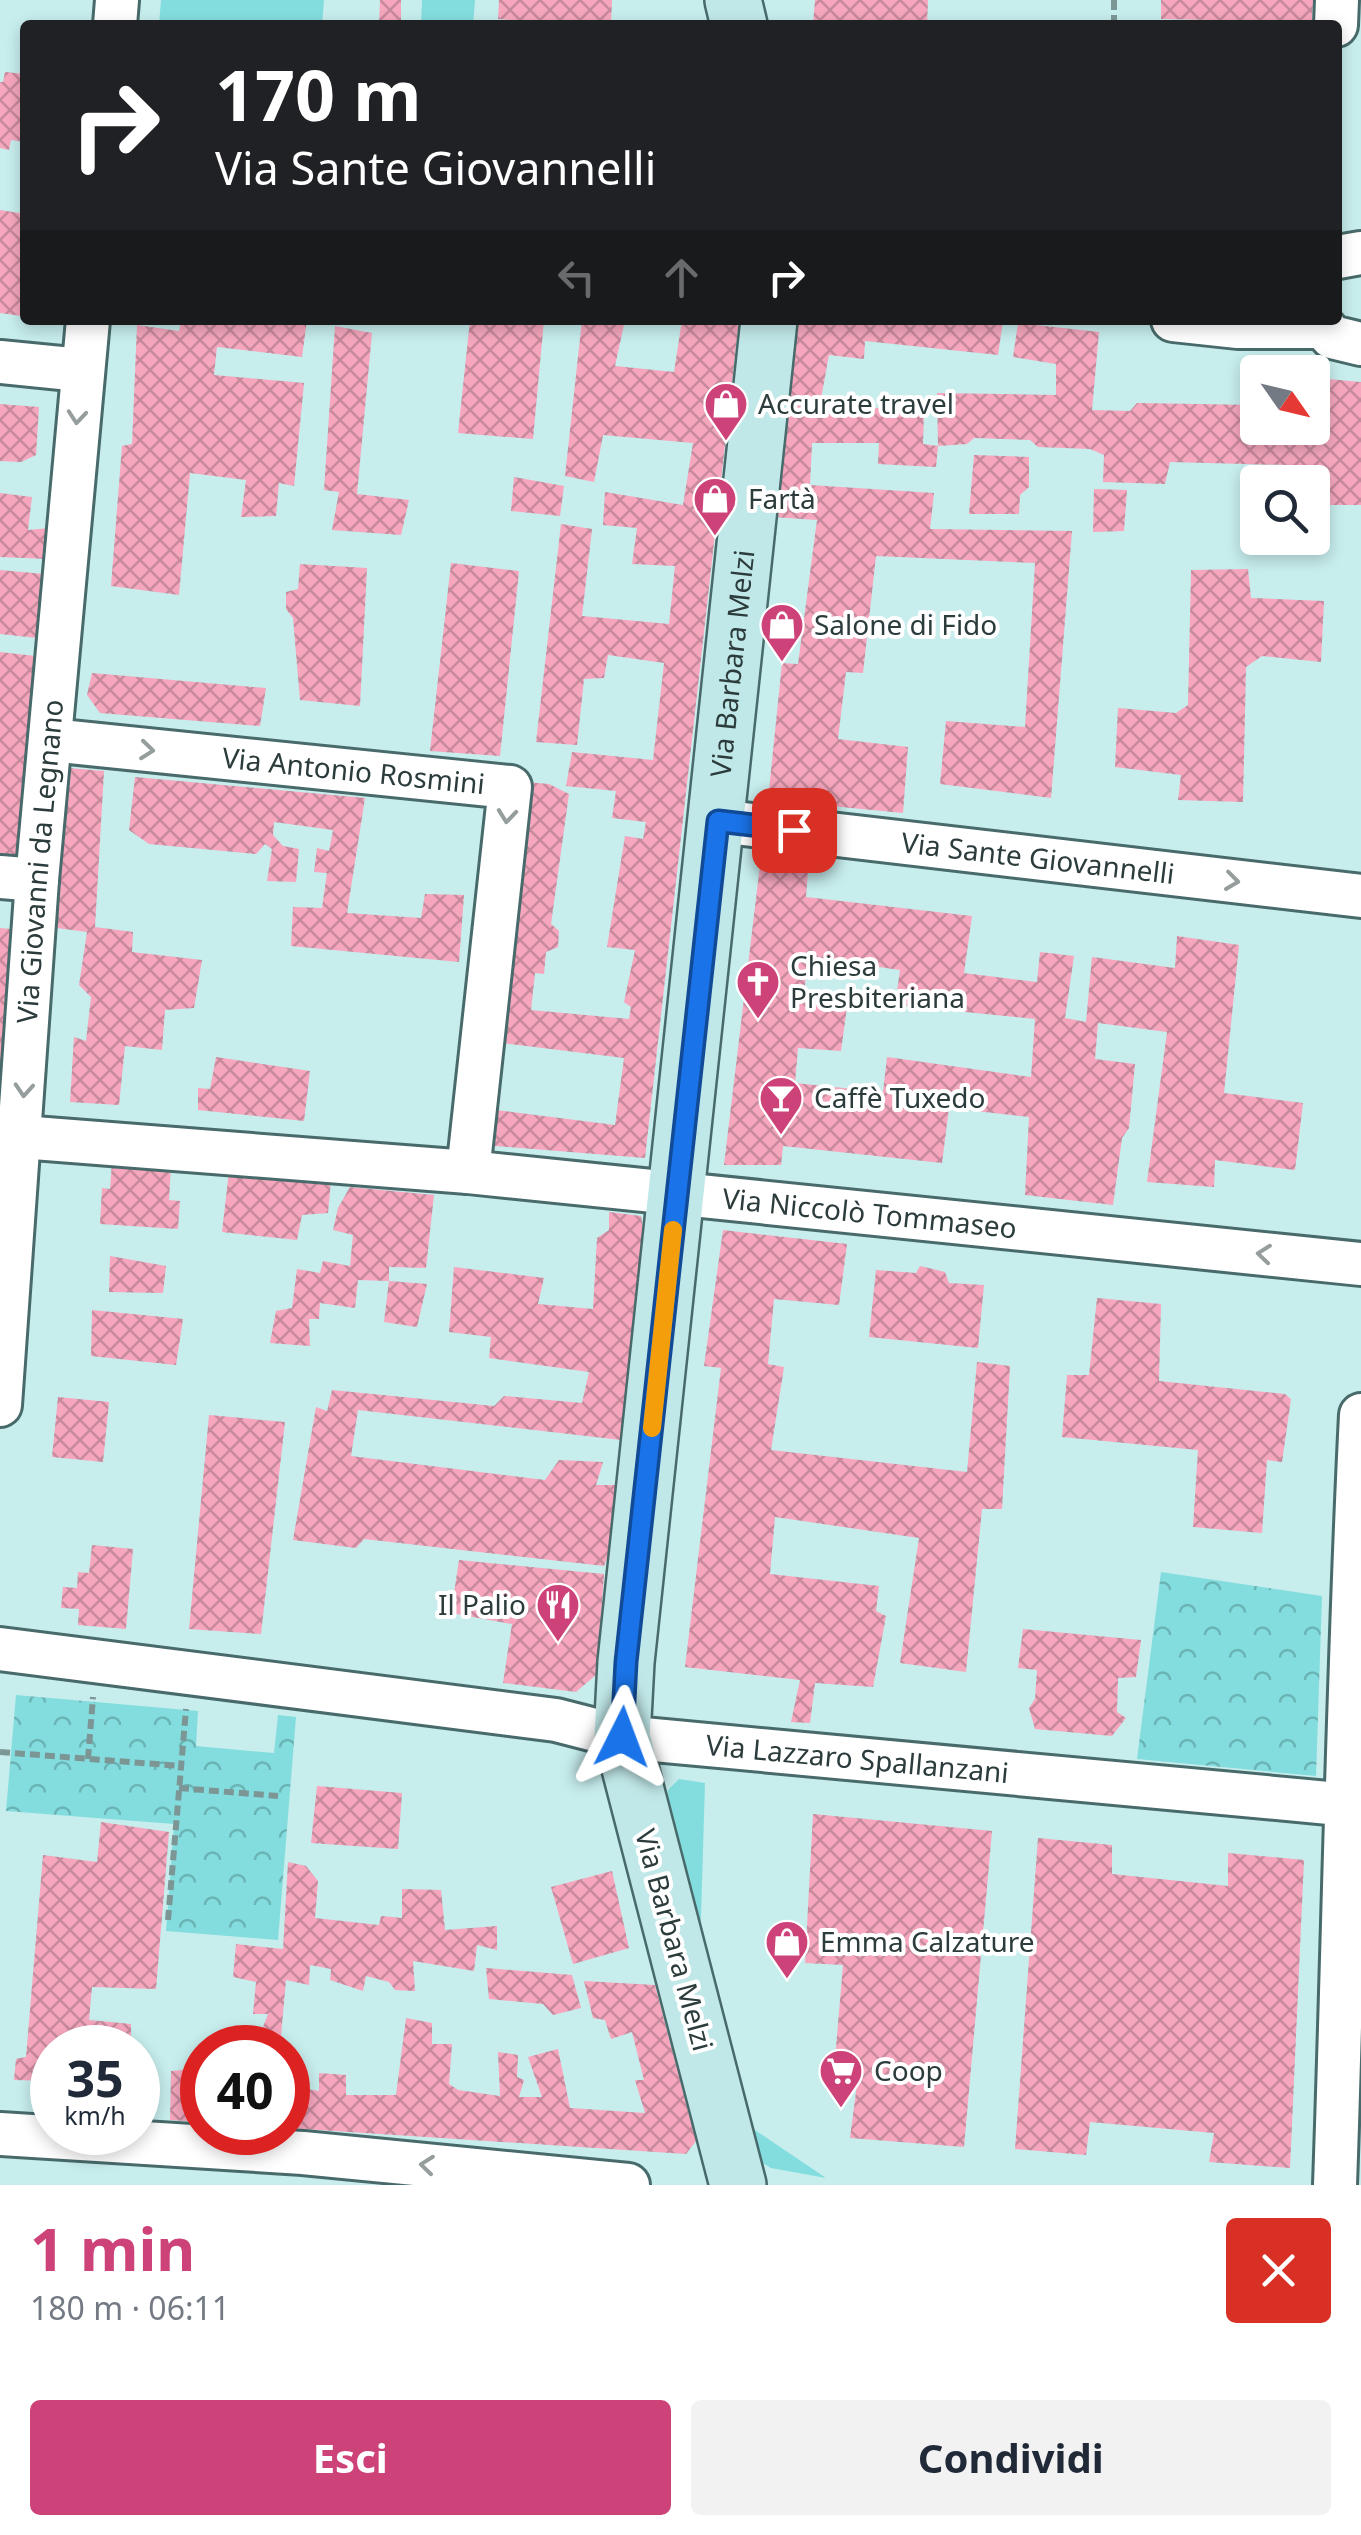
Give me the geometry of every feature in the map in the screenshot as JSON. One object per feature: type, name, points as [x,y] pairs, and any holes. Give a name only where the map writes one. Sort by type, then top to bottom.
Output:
[{"type":"street","name":"Via Giovanni da Legnano","points":[[0,1405],[21,1137],[18,878],[50,740],[87,325]]},
{"type":"street","name":"Via Barbara Melzi","points":[[738,2185],[622,1737],[626,1662],[769,325]]},
{"type":"street","points":[[1219,325],[1293,325]]},
{"type":"street","points":[[1321,325],[1344,342],[1361,344]]},
{"type":"street","points":[[0,362],[81,370]]},
{"type":"street","name":"Via Antonio Rosmini","points":[[50,740],[510,786],[468,1172]]},
{"type":"street","name":"Via Sante Giovannelli","points":[[718,821],[1361,896]]},
{"type":"street","name":"Via Niccolò Tommaseo","points":[[21,1137],[468,1172],[1361,1264]]},
{"type":"street","points":[[1335,2185],[1355,1805],[1349,1640],[1361,1415]]},
{"type":"street","name":"Via Lazzaro Spallanzani","points":[[0,1649],[556,1720],[622,1737],[1355,1805]]},
{"type":"street","points":[[0,2134],[302,2169],[628,2185]]},
{"type":"path","points":[[88,1759],[96,1661]]},
{"type":"path","points":[[168,1920],[189,1673]]},
{"type":"path","points":[[0,1752],[180,1766]]},
{"type":"path","points":[[179,1788],[278,1796]]},
{"type":"green space","points":[[161,0],[324,0],[322,20],[159,20]]},
{"type":"green space","points":[[422,0],[475,0],[473,20],[421,20]]},
{"type":"green space","points":[[1161,1572],[1322,1596],[1316,1776],[1137,1759]]},
{"type":"green space","points":[[16,1695],[198,1711],[196,1746],[274,1753],[278,1715],[296,1717],[278,1940],[166,1931],[174,1824],[6,1811]]},
{"type":"green space","points":[[679,1779],[705,1783],[700,1950],[668,1820],[668,1790]]},
{"type":"green space","points":[[743,2122],[826,2178],[771,2168],[757,2160]]},
{"type":"building","points":[[380,0],[401,0],[401,20],[379,20]]},
{"type":"building","points":[[499,0],[612,0],[611,20],[498,19]]},
{"type":"building","points":[[815,0],[928,0],[927,20],[813,20]]},
{"type":"building","points":[[1161,0],[1313,0],[1312,20],[1161,19]]},
{"type":"building","points":[[5,72],[20,74],[20,141],[11,140],[9,150],[0,148]]},
{"type":"building","points":[[0,210],[20,213],[20,316],[0,313]]},
{"type":"building","points":[[137,325],[179,331],[180,325],[306,325],[302,357],[217,347],[214,375],[304,383],[294,486],[279,483],[276,516],[241,517],[246,480],[190,473],[179,595],[111,586],[122,446],[132,444]]},
{"type":"building","points":[[469,325],[544,325],[533,439],[458,433]]},
{"type":"building","points":[[581,325],[624,325],[615,366],[674,372],[681,325],[738,325],[645,1158],[495,1146],[496,1110],[615,1125],[624,1058],[502,1043],[525,782],[549,784],[569,794],[551,924],[559,931],[558,947],[546,952],[544,974],[535,973],[531,1010],[629,1019],[631,1007],[624,1002],[635,950],[607,947],[625,836],[643,839],[646,822],[612,818],[616,791],[566,786],[572,752],[653,760],[664,663],[608,655],[604,678],[584,679],[577,745],[536,742],[561,524],[592,529],[582,616],[669,624],[675,566],[632,564],[637,528],[603,525],[605,492],[683,505],[693,443],[603,435],[594,482],[565,476]]},
{"type":"building","points":[[791,325],[1002,325],[998,355],[865,341],[864,359],[829,355],[820,404],[924,411],[923,444],[938,446],[936,467],[878,464],[879,443],[812,443],[810,485],[934,493],[930,529],[1072,531],[1051,798],[940,784],[946,721],[1025,727],[1035,563],[876,556],[863,673],[846,672],[838,739],[908,747],[903,813],[768,800],[782,663],[798,664],[817,520],[772,517]]},
{"type":"building","points":[[1018,325],[1099,332],[1092,410],[1130,411],[1137,403],[1240,405],[1240,445],[1330,445],[1330,379],[1361,382],[1361,505],[1330,505],[1330,465],[1170,462],[1165,484],[1103,482],[1104,455],[1090,449],[1038,447],[1030,440],[974,438],[967,444],[938,446],[937,393],[1056,395],[1056,364],[1013,357]]},
{"type":"building","points":[[335,326],[372,333],[357,494],[409,500],[401,535],[332,530],[339,492],[324,490]]},
{"type":"building","points":[[0,404],[39,407],[36,455],[21,462],[0,461]]},
{"type":"building","points":[[974,455],[1029,457],[1029,487],[1020,495],[1019,514],[969,514]]},
{"type":"building","points":[[514,477],[564,486],[560,516],[511,511]]},
{"type":"building","points":[[1094,489],[1127,490],[1124,531],[1093,532]]},
{"type":"building","points":[[0,493],[32,497],[28,530],[50,528],[48,559],[0,557]]},
{"type":"building","points":[[451,563],[519,571],[500,756],[430,751]]},
{"type":"building","points":[[300,564],[367,568],[360,706],[300,700],[293,618],[286,609],[286,592],[298,589]]},
{"type":"building","points":[[1248,569],[1251,598],[1324,601],[1321,662],[1262,656],[1246,667],[1243,802],[1178,800],[1181,775],[1115,767],[1118,708],[1176,713],[1188,705],[1191,570]]},
{"type":"building","points":[[0,570],[44,574],[37,638],[0,634]]},
{"type":"building","points":[[0,652],[35,656],[21,856],[0,854]]},
{"type":"building","points":[[92,673],[266,688],[260,726],[100,713],[87,695]]},
{"type":"building","points":[[69,768],[104,771],[95,927],[133,932],[132,952],[202,960],[194,1008],[165,1010],[162,1050],[125,1046],[119,1105],[70,1102],[74,1037],[86,1041],[91,997],[79,985],[87,932],[57,928]]},
{"type":"building","points":[[135,777],[365,798],[347,913],[421,918],[425,894],[464,895],[459,962],[291,946],[293,907],[322,908],[327,873],[314,872],[317,848],[329,851],[333,830],[274,822],[273,835],[283,846],[299,849],[296,882],[267,881],[272,849],[265,844],[256,854],[149,844],[129,830]]},
{"type":"building","points":[[760,865],[808,871],[806,897],[972,916],[964,973],[1037,982],[1040,952],[1074,956],[1065,1018],[1086,1022],[1092,957],[1175,968],[1177,936],[1239,945],[1224,1093],[1303,1103],[1295,1170],[1215,1160],[1214,1187],[1147,1182],[1167,1032],[1098,1023],[1095,1059],[1135,1064],[1129,1128],[1122,1138],[1113,1205],[1025,1195],[1029,1117],[949,1108],[942,1163],[783,1146],[781,1165],[724,1165]],"holes":[[[808,957],[900,970],[895,1005],[1035,1019],[1031,1077],[887,1057],[883,1092],[795,1083],[798,1048],[841,1051],[848,1000],[804,994]]]},
{"type":"building","points":[[0,928],[20,930],[0,1126]]},
{"type":"building","points":[[216,1057],[310,1071],[304,1121],[198,1110],[198,1088],[210,1089]]},
{"type":"building","points":[[112,1162],[171,1166],[169,1200],[180,1201],[178,1229],[100,1224],[102,1188],[110,1189]]},
{"type":"building","points":[[229,1171],[331,1181],[328,1213],[302,1215],[297,1240],[222,1232]]},
{"type":"building","points":[[350,1187],[434,1195],[426,1268],[389,1267],[389,1281],[358,1280],[355,1308],[320,1303],[319,1319],[309,1319],[310,1346],[270,1343],[276,1311],[292,1308],[297,1269],[320,1273],[323,1261],[350,1266],[353,1235],[333,1230],[338,1208]]},
{"type":"building","points":[[609,1212],[641,1216],[644,1234],[621,1440],[358,1410],[351,1456],[545,1480],[559,1460],[603,1462],[596,1485],[619,1485],[615,1537],[604,1566],[364,1539],[356,1548],[293,1540],[316,1407],[327,1411],[332,1390],[494,1406],[504,1396],[582,1403],[589,1372],[489,1358],[491,1337],[449,1332],[454,1267],[544,1278],[538,1304],[593,1309],[597,1238],[609,1230]]},
{"type":"building","points":[[723,1230],[847,1244],[839,1305],[774,1299],[768,1364],[784,1367],[771,1450],[967,1472],[977,1362],[1010,1366],[1002,1509],[982,1509],[966,1672],[900,1663],[919,1538],[775,1517],[770,1574],[879,1586],[876,1611],[886,1616],[873,1687],[815,1683],[810,1723],[791,1722],[800,1680],[685,1667],[721,1368],[704,1366]]},
{"type":"building","points":[[110,1256],[166,1266],[163,1293],[109,1292]]},
{"type":"building","points":[[920,1266],[945,1272],[949,1283],[984,1285],[978,1348],[869,1337],[876,1270],[916,1273]]},
{"type":"building","points":[[389,1281],[427,1284],[417,1327],[384,1322]]},
{"type":"building","points":[[1097,1298],[1161,1304],[1159,1381],[1285,1394],[1291,1399],[1282,1462],[1267,1460],[1262,1533],[1193,1527],[1198,1450],[1062,1437],[1067,1375],[1089,1375]]},
{"type":"building","points":[[92,1310],[183,1319],[176,1365],[91,1356]]},
{"type":"building","points":[[58,1397],[109,1402],[103,1462],[52,1457]]},
{"type":"building","points":[[209,1415],[285,1422],[261,1634],[189,1629]]},
{"type":"building","points":[[92,1545],[133,1549],[126,1629],[78,1625],[79,1609],[61,1608],[63,1587],[77,1588],[78,1572],[89,1573]]},
{"type":"building","points":[[459,1560],[604,1574],[597,1674],[576,1692],[503,1683],[512,1624],[451,1613]]},
{"type":"building","points":[[1023,1629],[1141,1640],[1136,1677],[1118,1678],[1117,1712],[1126,1718],[1112,1736],[1035,1729],[1029,1708],[1035,1699],[1037,1670],[1018,1668]]},
{"type":"building","points":[[317,1786],[402,1793],[398,1849],[311,1843]]},
{"type":"building","points":[[813,1814],[992,1831],[964,2147],[850,2138],[857,2084],[833,2083],[843,1965],[805,1963]]},
{"type":"building","points":[[101,1822],[169,1832],[156,1989],[92,1987],[89,2020],[131,2025],[30,2025],[30,2080],[14,2080],[16,2059],[26,2057],[43,1855],[97,1862]]},
{"type":"building","points":[[1038,1838],[1112,1845],[1112,1874],[1228,1886],[1228,1853],[1304,1860],[1290,2168],[1209,2162],[1214,2133],[1090,2122],[1086,2155],[1015,2149]]},
{"type":"building","points":[[288,1862],[306,1866],[318,1881],[315,1918],[379,1925],[381,1916],[402,1918],[402,1889],[441,1890],[445,1930],[497,1926],[497,1950],[477,1945],[474,1971],[413,1961],[415,1991],[395,1990],[389,1982],[366,1976],[363,1991],[330,1980],[331,1969],[310,1965],[309,1985],[286,1980],[282,2025],[264,2025],[268,2014],[253,2014],[256,1982],[233,1977],[236,1944],[283,1949]]},
{"type":"building","points":[[612,1871],[629,1948],[573,1964],[551,1887]]},
{"type":"building","points":[[486,1968],[572,1975],[581,2008],[553,2015],[543,2004],[489,1999]]},
{"type":"building","points":[[584,1981],[655,1985],[696,2141],[686,2154],[310,2129],[310,2090],[319,2091],[319,2073],[346,2075],[346,2095],[396,2095],[406,2018],[432,2023],[432,2044],[452,2044],[449,2084],[458,2090],[500,2096],[498,2052],[518,2055],[517,2077],[524,2080],[519,2097],[542,2097],[528,2057],[558,2049],[570,2108],[645,2113],[635,2080],[644,2080],[632,2032],[611,2039],[605,2020],[593,2018]]},
{"type":"building","points":[[180,2070],[180,2121],[170,2120],[171,2071]]},
{"type":"slow traffic","points":[[652,1428],[673,1230]]},
{"type":"place","name":"Accurate travel","points":[[726,442]]},
{"type":"place","name":"Fartà","points":[[715,537]]},
{"type":"place","name":"Salone di Fido","points":[[782,663]]},
{"type":"place","name":"Chiesa Presbiteriana","points":[[758,1020]]},
{"type":"place","name":"Caffè Tuxedo","points":[[781,1136]]},
{"type":"place","name":"Il Palio","points":[[558,1643]]},
{"type":"place","name":"Emma Calzature","points":[[787,1980]]},
{"type":"place","name":"Coop","points":[[841,2109]]},
{"type":"route","points":[[622,1737],[626,1662],[718,821],[794,830]]}]
